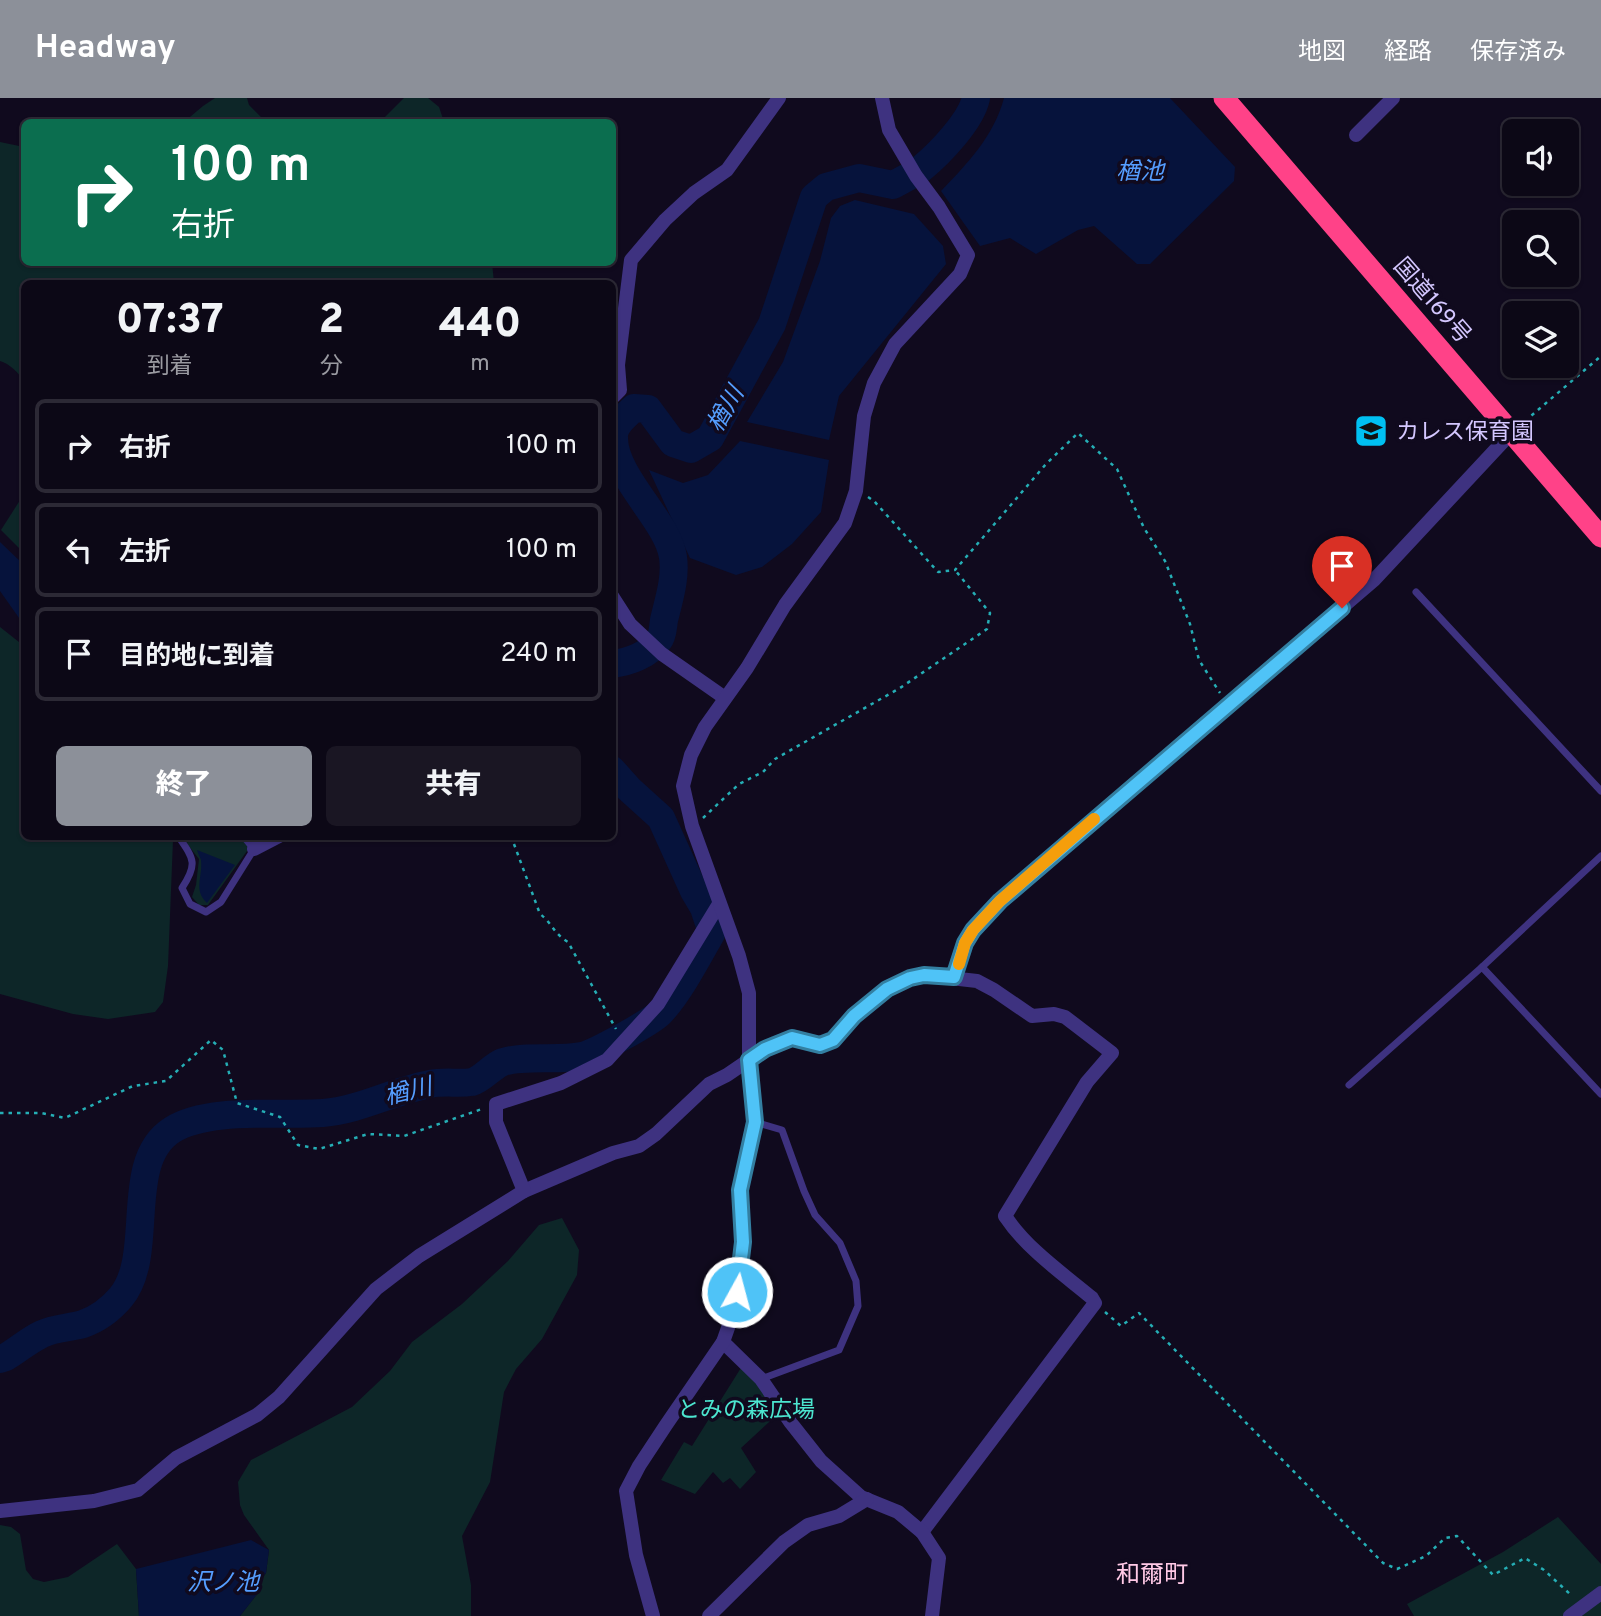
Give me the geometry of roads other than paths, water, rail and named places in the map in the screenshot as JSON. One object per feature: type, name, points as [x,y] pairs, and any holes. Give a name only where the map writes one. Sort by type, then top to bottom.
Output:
[{"type":"highway","name":"国道169号","points":[[1224,98],[1601,537]]},
{"type":"street","points":[[616,394],[620,390],[618,365],[631,260],[665,220],[694,193],[727,170],[779,98]]},
{"type":"street","points":[[653,1616],[636,1555],[626,1491],[646,1456],[723,1342],[735,1308],[743,1242],[740,1190],[755,1122],[749,1060],[749,993],[692,825],[683,786],[691,755],[705,727],[747,668],[785,605],[845,523],[856,491],[864,416],[874,383],[895,344],[960,274],[968,255],[889,130],[882,98]]},
{"type":"street","points":[[1356,135],[1393,98]]},
{"type":"street","points":[[954,977],[965,943],[973,930],[1000,901],[1374,580],[1512,432]]},
{"type":"street","points":[[616,602],[631,624],[662,654],[724,698]]},
{"type":"street","points":[[254,849],[271,840]]},
{"type":"street","points":[[524,1191],[496,1122],[496,1104],[561,1083],[607,1060],[658,1004],[719,904]]},
{"type":"street","points":[[0,1511],[93,1501],[138,1490],[176,1458],[257,1415],[279,1397],[376,1289],[419,1256],[524,1191],[613,1153],[639,1146],[656,1134],[709,1084],[765,1049],[792,1038],[820,1045],[833,1040],[854,1016],[887,989],[910,978],[924,975],[977,981],[994,989],[1032,1016],[1054,1014],[1065,1017],[1112,1053],[1087,1082],[1005,1216],[1012,1227],[1040,1255],[1095,1303],[922,1532]]},
{"type":"street","points":[[723,1342],[761,1379],[790,1423],[821,1461],[861,1497],[898,1512],[922,1532],[939,1558],[932,1616]]},
{"type":"street","points":[[709,1616],[784,1542],[808,1525],[839,1516],[867,1499]]},
{"type":"street","points":[[1570,1616],[1601,1593]]},
{"type":"lane","points":[[1416,592],[1601,791]]},
{"type":"lane","points":[[180,840],[191,855],[192,873],[182,888],[190,904],[206,912],[221,902],[254,849],[246,840]]},
{"type":"lane","points":[[1349,1085],[1482,967],[1601,856]]},
{"type":"lane","points":[[1482,967],[1601,1094]]},
{"type":"lane","points":[[755,1122],[782,1129],[815,1215],[840,1243],[856,1281],[858,1306],[839,1350],[761,1379]]},
{"type":"water","name":"楢池","points":[[1004,98],[1170,98],[1235,167],[1234,181],[1150,264],[1137,264],[1094,226],[1078,230],[1036,254],[1010,238],[980,246],[941,191],[987,137]]},
{"type":"water","points":[[855,200],[914,214],[943,246],[946,264],[839,396],[829,440],[747,422],[783,362],[820,261],[831,218],[840,206]]},
{"type":"water","points":[[740,441],[829,460],[821,512],[792,544],[762,567],[736,575],[690,558],[649,470],[683,483],[708,475]]},
{"type":"water","points":[[0,542],[21,562],[21,621],[0,591]]},
{"type":"water","points":[[197,850],[235,865],[207,903],[199,888],[201,860]]},
{"type":"water","name":"沢ノ池","points":[[251,1540],[269,1550],[266,1573],[259,1582],[258,1593],[240,1616],[139,1616],[136,1569]]},
{"type":"waterway","name":"楢川","points":[[616,429],[634,408],[648,409],[673,443],[691,449],[710,438],[772,324],[814,197],[826,187],[859,178],[893,185],[915,173],[954,136],[968,117],[976,98]]},
{"type":"waterway","name":"楢川","points":[[616,453],[631,483],[669,543],[674,573],[659,640],[650,650],[638,657],[616,663]]},
{"type":"waterway","name":"楢川","points":[[0,1359],[47,1332],[93,1319],[121,1297],[131,1279],[137,1258],[143,1186],[148,1164],[157,1145],[172,1130],[187,1123],[224,1115],[337,1111],[430,1084],[472,1082],[503,1062],[582,1056],[622,1037],[660,1013],[681,986],[712,932],[704,908],[661,818],[616,774]]},
{"type":"place","name":"カレス保育園","points":[[1371,431]]},
{"type":"district","name":"和爾町","points":[[1152,1574]]},
{"type":"park label","name":"とみの森広場","points":[[746,1409]]}]
